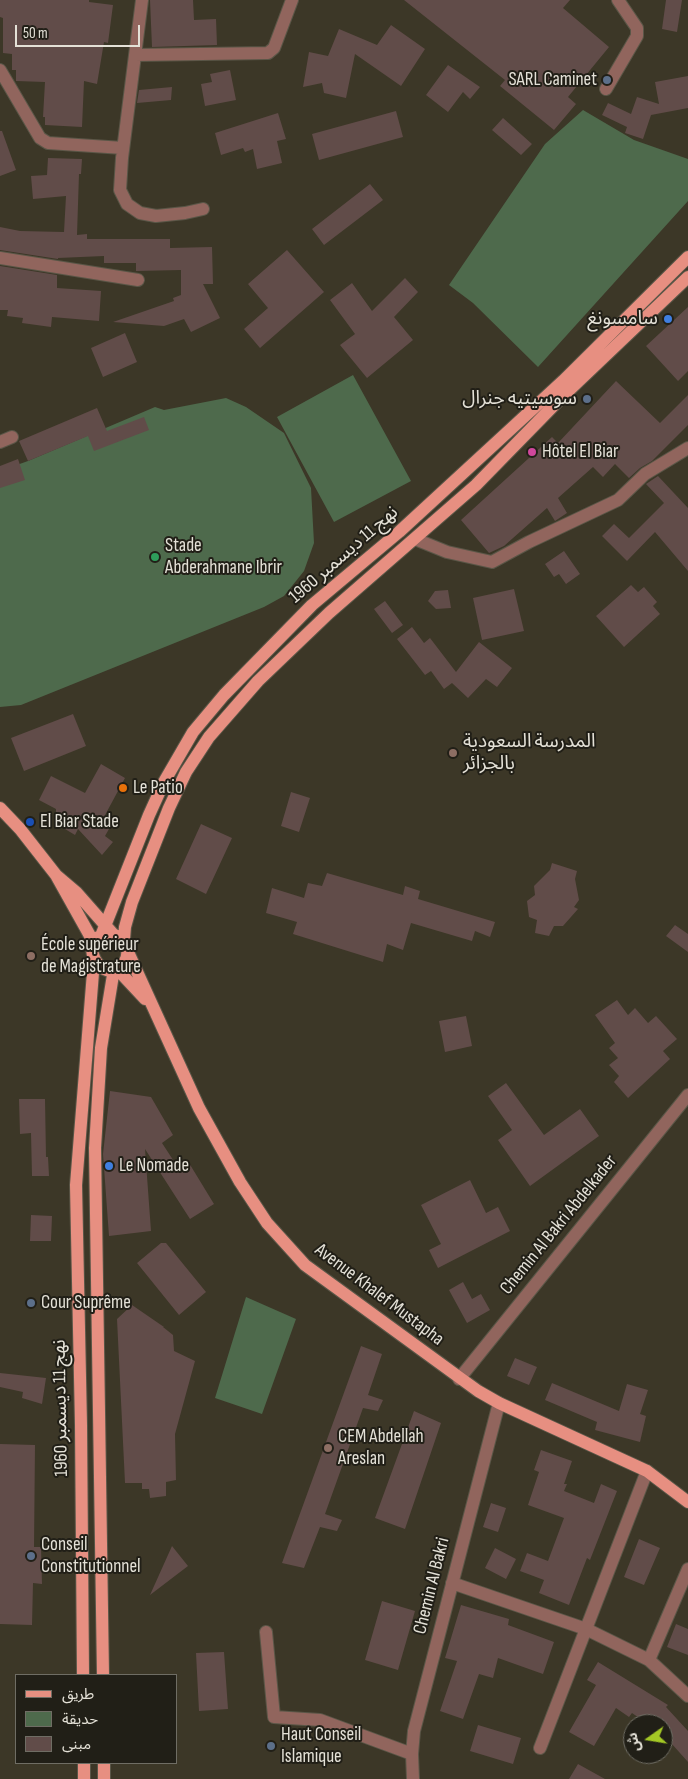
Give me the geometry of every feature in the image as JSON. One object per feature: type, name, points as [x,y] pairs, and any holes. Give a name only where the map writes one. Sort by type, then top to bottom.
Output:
[{"type":"main road","name":"نهج 11 ديسمبر 1960","points":[[111,938],[149,815],[164,782],[193,732],[224,694],[312,605],[399,532],[563,381],[688,257]]},
{"type":"main road","name":"نهج 11 ديسمبر 1960","points":[[84,1674],[76,1185],[94,960],[92,954],[125,927],[132,902],[169,808],[186,772],[209,737],[258,680],[329,613],[476,485],[561,398],[688,277]]},
{"type":"main road","name":"Avenue Khalef Mustapha","points":[[0,808],[20,829],[56,875],[111,938]]},
{"type":"main road","name":"Avenue Khalef Mustapha","points":[[56,875],[76,892],[111,938],[154,1010],[199,1108],[240,1182],[267,1223],[305,1265],[478,1391],[499,1403],[647,1471],[688,1502]]},
{"type":"main road","points":[[94,960],[102,968],[115,969],[124,963],[111,938]]},
{"type":"main road","name":"نهج 11 ديسمبر 1960","points":[[103,1674],[95,1148],[101,1048],[115,969]]},
{"type":"main road","name":"Avenue Khalef Mustapha","points":[[115,969],[154,1010]]},
{"type":"main road","points":[[84,1764],[84,1779]]},
{"type":"main road","points":[[104,1764],[104,1779]]},
{"type":"street","points":[[142,0],[123,148],[120,190],[127,204],[140,213],[156,216],[203,209]]},
{"type":"street","points":[[135,55],[268,53],[274,48],[292,0]]},
{"type":"street","points":[[606,90],[637,36],[637,28],[618,0]]},
{"type":"street","points":[[0,70],[40,138],[48,143],[123,148]]},
{"type":"street","points":[[0,258],[138,280]]},
{"type":"street","points":[[415,539],[447,552],[492,562],[529,542],[618,500],[645,474],[688,448]]},
{"type":"street","name":"Chemin Al Bakri Abdelkader","points":[[459,1378],[688,1095]]},
{"type":"street","name":"Chemin Al Bakri","points":[[413,1779],[412,1754],[414,1731],[499,1403]]},
{"type":"street","points":[[540,1748],[647,1471]]},
{"type":"street","points":[[649,1660],[688,1569]]},
{"type":"street","points":[[452,1583],[586,1629],[649,1660],[688,1696]]},
{"type":"street","points":[[266,1632],[274,1717],[320,1720],[412,1754]]},
{"type":"green space","points":[[583,110],[634,140],[688,159],[688,201],[538,367],[473,303],[449,285],[545,144]]},
{"type":"green space","points":[[353,375],[411,481],[334,522],[277,417]]},
{"type":"green space","name":"Stade Abderahmane Ibrir","points":[[226,398],[246,407],[284,433],[311,488],[314,543],[304,571],[284,596],[264,607],[21,705],[0,707],[0,471],[155,407],[164,410]]},
{"type":"green space","points":[[246,1297],[296,1319],[262,1414],[215,1398]]},
{"type":"building","points":[[0,0],[89,0],[89,2],[113,5],[108,43],[104,42],[97,84],[84,81],[82,127],[45,125],[45,117],[43,117],[45,82],[16,81],[16,70],[12,70],[12,54],[3,53],[3,18],[0,17]]},
{"type":"building","points":[[150,0],[193,0],[194,20],[216,19],[217,45],[152,47]]},
{"type":"building","points":[[404,0],[570,0],[563,8],[609,47],[568,97],[576,104],[554,130],[500,86],[505,80]]},
{"type":"building","points":[[666,0],[682,0],[677,32],[662,29]]},
{"type":"building","points":[[391,25],[425,49],[401,86],[355,54],[346,98],[324,93],[322,83],[303,87],[309,52],[328,56],[339,29],[377,45]]},
{"type":"building","points":[[448,65],[480,87],[470,99],[463,92],[448,112],[426,95]]},
{"type":"building","points":[[230,70],[236,100],[205,106],[201,84],[212,82],[210,74]]},
{"type":"building","points":[[688,76],[688,108],[651,115],[643,139],[625,133],[627,127],[602,115],[608,103],[631,114],[637,97],[659,104],[655,82]]},
{"type":"building","points":[[172,87],[171,100],[137,103],[139,90]]},
{"type":"building","points":[[396,111],[403,137],[319,160],[312,134]]},
{"type":"building","points":[[278,113],[286,139],[277,141],[282,163],[257,169],[253,149],[245,152],[243,148],[221,155],[215,133]]},
{"type":"building","points":[[503,118],[532,144],[521,155],[492,130]]},
{"type":"building","points":[[0,131],[2,131],[16,170],[0,176]]},
{"type":"building","points":[[48,158],[82,159],[81,174],[79,174],[77,235],[87,234],[87,239],[170,239],[170,248],[212,247],[213,284],[203,284],[220,318],[191,332],[184,319],[164,326],[113,322],[174,301],[173,298],[181,295],[181,270],[136,271],[136,263],[104,263],[104,256],[58,259],[0,250],[0,227],[20,231],[64,232],[66,196],[33,199],[31,176],[47,175]]},
{"type":"building","points":[[370,184],[383,200],[324,245],[312,229]]},
{"type":"building","points":[[287,250],[324,292],[260,348],[244,329],[268,308],[248,284]]},
{"type":"building","points":[[0,266],[57,275],[57,288],[101,291],[99,321],[52,317],[51,327],[22,323],[23,318],[7,316],[8,310],[0,310]]},
{"type":"building","points":[[405,278],[418,292],[394,317],[413,340],[367,378],[340,345],[355,334],[330,300],[352,283],[372,311]]},
{"type":"building","points":[[688,307],[688,371],[678,381],[646,346]]},
{"type":"building","points":[[125,333],[137,362],[103,377],[91,348]]},
{"type":"building","points":[[616,381],[660,423],[688,395],[688,425],[652,461],[640,468],[629,478],[615,464],[603,477],[593,467],[558,498],[567,513],[555,521],[547,508],[504,546],[489,553],[461,520],[552,437],[558,443]]},
{"type":"building","points":[[97,408],[107,431],[144,417],[149,430],[94,451],[88,436],[28,461],[19,441]]},
{"type":"building","points":[[18,459],[25,480],[0,488],[0,466]]},
{"type":"building","points":[[658,476],[688,508],[688,571],[655,532],[627,561],[602,536],[614,524],[629,538],[664,503],[646,484]]},
{"type":"building","points":[[564,551],[580,574],[566,584],[559,574],[554,577],[545,564]]},
{"type":"building","points":[[631,585],[638,592],[644,587],[657,602],[653,606],[660,614],[624,647],[596,616]]},
{"type":"building","points":[[514,589],[524,631],[482,640],[473,598]]},
{"type":"building","points":[[448,590],[451,608],[436,609],[428,601],[435,591]]},
{"type":"building","points":[[385,601],[403,625],[392,633],[374,609]]},
{"type":"building","points":[[412,627],[424,643],[430,638],[456,672],[479,642],[512,668],[497,687],[486,679],[468,698],[452,683],[444,689],[431,671],[425,675],[397,639]]},
{"type":"building","points":[[73,714],[86,746],[24,771],[11,738]]},
{"type":"building","points":[[101,764],[125,778],[104,817],[113,822],[105,836],[113,842],[102,855],[78,829],[75,835],[60,826],[65,818],[56,814],[56,809],[39,800],[51,776],[85,793]]},
{"type":"building","points":[[291,792],[310,798],[299,832],[281,826]]},
{"type":"building","points":[[201,824],[232,838],[206,894],[176,879]]},
{"type":"building","points":[[552,863],[577,871],[575,879],[579,900],[574,907],[578,909],[563,926],[554,926],[549,936],[535,933],[537,920],[529,917],[527,901],[535,895],[534,886],[550,870]]},
{"type":"building","points":[[327,873],[403,895],[405,886],[420,891],[418,899],[495,922],[490,937],[475,931],[472,941],[411,923],[403,950],[387,944],[383,962],[293,934],[297,922],[266,913],[272,888],[304,898],[308,883],[322,886]]},
{"type":"building","points":[[675,925],[688,934],[688,952],[666,936]]},
{"type":"building","points":[[617,1000],[628,1015],[635,1008],[648,1023],[656,1016],[677,1039],[663,1051],[670,1059],[628,1098],[614,1082],[619,1076],[609,1065],[618,1058],[609,1048],[615,1043],[595,1015]]},
{"type":"building","points":[[466,1016],[472,1046],[445,1052],[439,1021]]},
{"type":"building","points":[[506,1083],[544,1135],[580,1109],[599,1136],[530,1186],[498,1140],[512,1130],[488,1096]]},
{"type":"building","points":[[110,1091],[151,1097],[173,1135],[162,1143],[179,1169],[189,1163],[214,1204],[190,1219],[145,1149],[151,1231],[109,1236],[103,1154]]},
{"type":"building","points":[[19,1099],[45,1099],[46,1157],[48,1157],[49,1176],[32,1176],[31,1133],[20,1134]]},
{"type":"building","points":[[470,1180],[486,1213],[498,1207],[510,1231],[438,1268],[429,1250],[441,1244],[421,1205]]},
{"type":"building","points":[[31,1215],[52,1216],[51,1241],[30,1241]]},
{"type":"building","points":[[161,1243],[166,1243],[206,1292],[179,1315],[137,1263]]},
{"type":"building","points":[[463,1282],[472,1299],[481,1294],[490,1310],[467,1323],[449,1290]]},
{"type":"building","points":[[132,1305],[173,1335],[174,1351],[195,1361],[175,1434],[176,1480],[166,1482],[166,1496],[150,1498],[149,1489],[142,1489],[142,1483],[125,1483],[117,1319]]},
{"type":"building","points":[[361,1346],[382,1354],[368,1395],[383,1400],[378,1411],[363,1408],[325,1514],[342,1520],[337,1531],[320,1527],[304,1568],[282,1563]]},
{"type":"building","points":[[515,1358],[537,1367],[529,1385],[507,1376]]},
{"type":"building","points":[[0,1373],[46,1378],[42,1404],[22,1398],[23,1392],[0,1387]]},
{"type":"building","points":[[552,1383],[619,1411],[627,1384],[648,1390],[640,1414],[646,1416],[640,1442],[595,1430],[597,1422],[545,1400]]},
{"type":"building","points":[[414,1411],[441,1423],[405,1529],[375,1518]]},
{"type":"building","points":[[0,1444],[35,1445],[34,1547],[41,1547],[42,1584],[33,1583],[32,1625],[0,1624]]},
{"type":"building","points":[[541,1450],[572,1461],[564,1484],[567,1484],[564,1491],[594,1503],[601,1484],[617,1491],[590,1560],[587,1558],[569,1605],[539,1593],[544,1580],[520,1571],[527,1553],[548,1561],[564,1518],[528,1505],[539,1472],[534,1470]]},
{"type":"building","points":[[491,1503],[506,1508],[498,1532],[483,1527]]},
{"type":"building","points":[[639,1539],[660,1548],[644,1585],[624,1577]]},
{"type":"building","points":[[172,1546],[188,1566],[150,1595]]},
{"type":"building","points":[[495,1548],[516,1559],[506,1579],[485,1568]]},
{"type":"building","points":[[382,1601],[415,1611],[398,1670],[365,1660]]},
{"type":"building","points":[[461,1605],[509,1619],[508,1625],[554,1642],[543,1674],[498,1658],[493,1678],[479,1674],[463,1719],[440,1711],[457,1661],[445,1658]]},
{"type":"building","points":[[676,1624],[688,1629],[688,1655],[667,1647]]},
{"type":"building","points":[[224,1652],[228,1709],[199,1711],[196,1653]]},
{"type":"building","points":[[598,1662],[668,1705],[666,1707],[672,1714],[625,1714],[616,1708],[594,1746],[569,1732],[596,1685],[587,1680]]},
{"type":"building","points":[[673,1715],[688,1731],[688,1762],[673,1745]]},
{"type":"building","points":[[478,1725],[521,1738],[513,1764],[470,1751]]},
{"type":"building","points":[[578,1764],[605,1779],[569,1779]]},
{"type":"place","name":"SARL Caminet","points":[[607,80]]},
{"type":"place","name":"سامسونغ","points":[[668,319]]},
{"type":"place","name":"سوسيتيه جنرال","points":[[587,399]]},
{"type":"place","name":"Hôtel El Biar","points":[[532,452]]},
{"type":"place","name":"Stade Abderahmane Ibrir","points":[[155,557]]},
{"type":"place","name":"المدرسة السعودية بالجزائر","points":[[453,753]]},
{"type":"place","name":"Le Patio","points":[[123,788]]},
{"type":"place","name":"El Biar Stade","points":[[30,822]]},
{"type":"place","name":"École supérieur de Magistrature","points":[[31,956]]},
{"type":"place","name":"Le Nomade","points":[[109,1166]]},
{"type":"place","name":"Cour Suprême","points":[[31,1303]]},
{"type":"place","name":"CEM Abdellah Areslan","points":[[328,1448]]},
{"type":"place","name":"Conseil Constitutionnel","points":[[31,1556]]},
{"type":"place","name":"Haut Conseil Islamique","points":[[271,1746]]}]
